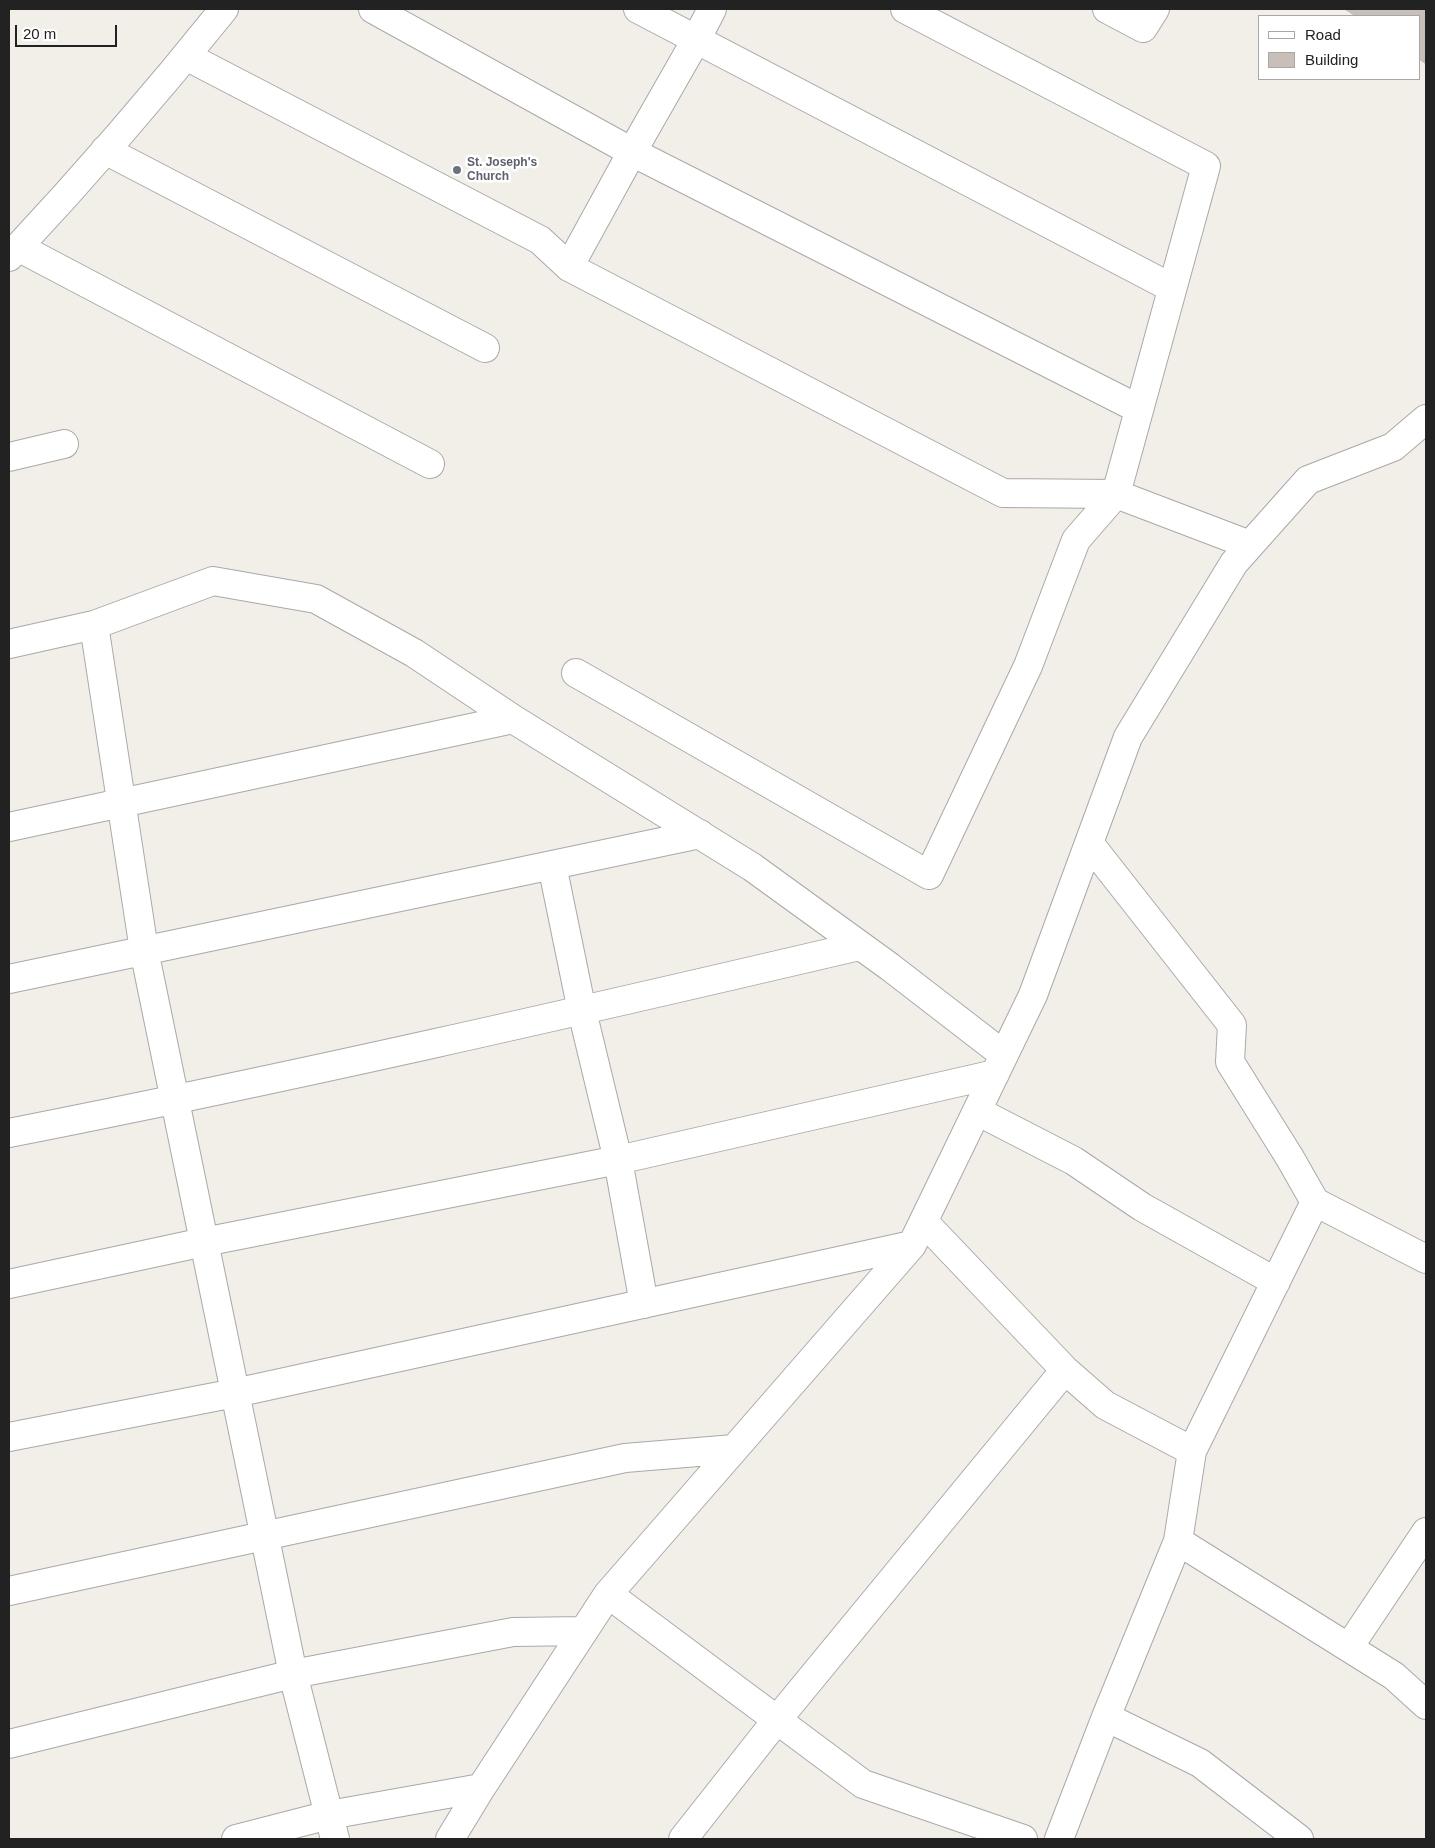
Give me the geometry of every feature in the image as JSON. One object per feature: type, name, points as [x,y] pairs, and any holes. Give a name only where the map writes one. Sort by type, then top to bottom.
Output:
[{"type":"street","points":[[224,9],[49,215],[13,252],[430,464]]},
{"type":"street","points":[[374,9],[632,152],[1139,409]]},
{"type":"street","points":[[638,9],[1172,288]]},
{"type":"street","points":[[569,267],[712,9]]},
{"type":"street","points":[[576,673],[929,875],[1028,666],[1076,540],[1116,494],[1206,166],[905,9]]},
{"type":"street","points":[[1107,9],[1143,28],[1155,9]]},
{"type":"street","points":[[186,56],[540,240],[569,267],[1003,493],[1116,494],[1250,545]]},
{"type":"street","points":[[105,150],[485,348]]},
{"type":"street","points":[[450,1839],[481,1788],[608,1594],[918,1233],[1033,995],[1128,737],[1234,563],[1308,480],[1392,447],[1426,419]]},
{"type":"street","points":[[9,457],[64,444]]},
{"type":"street","points":[[9,644],[94,625],[213,581],[316,599],[414,653],[513,719],[752,867],[859,946],[1000,1065]]},
{"type":"street","points":[[94,625],[144,950],[293,1674],[332,1827]]},
{"type":"street","points":[[9,827],[513,719]]},
{"type":"street","points":[[9,980],[700,834]]},
{"type":"street","points":[[1089,843],[1232,1025],[1230,1062],[1315,1202],[1426,1259]]},
{"type":"street","points":[[552,865],[582,1011],[618,1160],[644,1304]]},
{"type":"street","points":[[9,1133],[175,1101],[582,1011],[859,946]]},
{"type":"street","points":[[9,1284],[204,1242],[618,1160],[1000,1065]]},
{"type":"street","points":[[977,1111],[1074,1162],[1142,1207],[1276,1282]]},
{"type":"street","points":[[1058,1839],[1178,1541],[1192,1451],[1315,1202]]},
{"type":"street","points":[[9,1437],[236,1393],[644,1304],[918,1233]]},
{"type":"street","points":[[918,1233],[1065,1370],[1106,1405],[1192,1451]]},
{"type":"street","points":[[684,1839],[776,1720],[1065,1370]]},
{"type":"street","points":[[9,1592],[625,1458],[734,1449]]},
{"type":"street","points":[[1349,1648],[1426,1532]]},
{"type":"street","points":[[1178,1541],[1394,1676],[1426,1705]]},
{"type":"street","points":[[608,1594],[863,1784],[1023,1839]]},
{"type":"street","points":[[9,1744],[293,1674],[513,1632],[584,1631]]},
{"type":"street","points":[[1106,1717],[1200,1763],[1299,1839]]},
{"type":"street","points":[[236,1839],[332,1827],[481,1788]]},
{"type":"building","points":[[1345,9],[1426,9],[1426,64],[1420,60],[1420,15],[1354,15]]},
{"type":"place","name":"St. Joseph's Church","points":[[457,170]]}]
